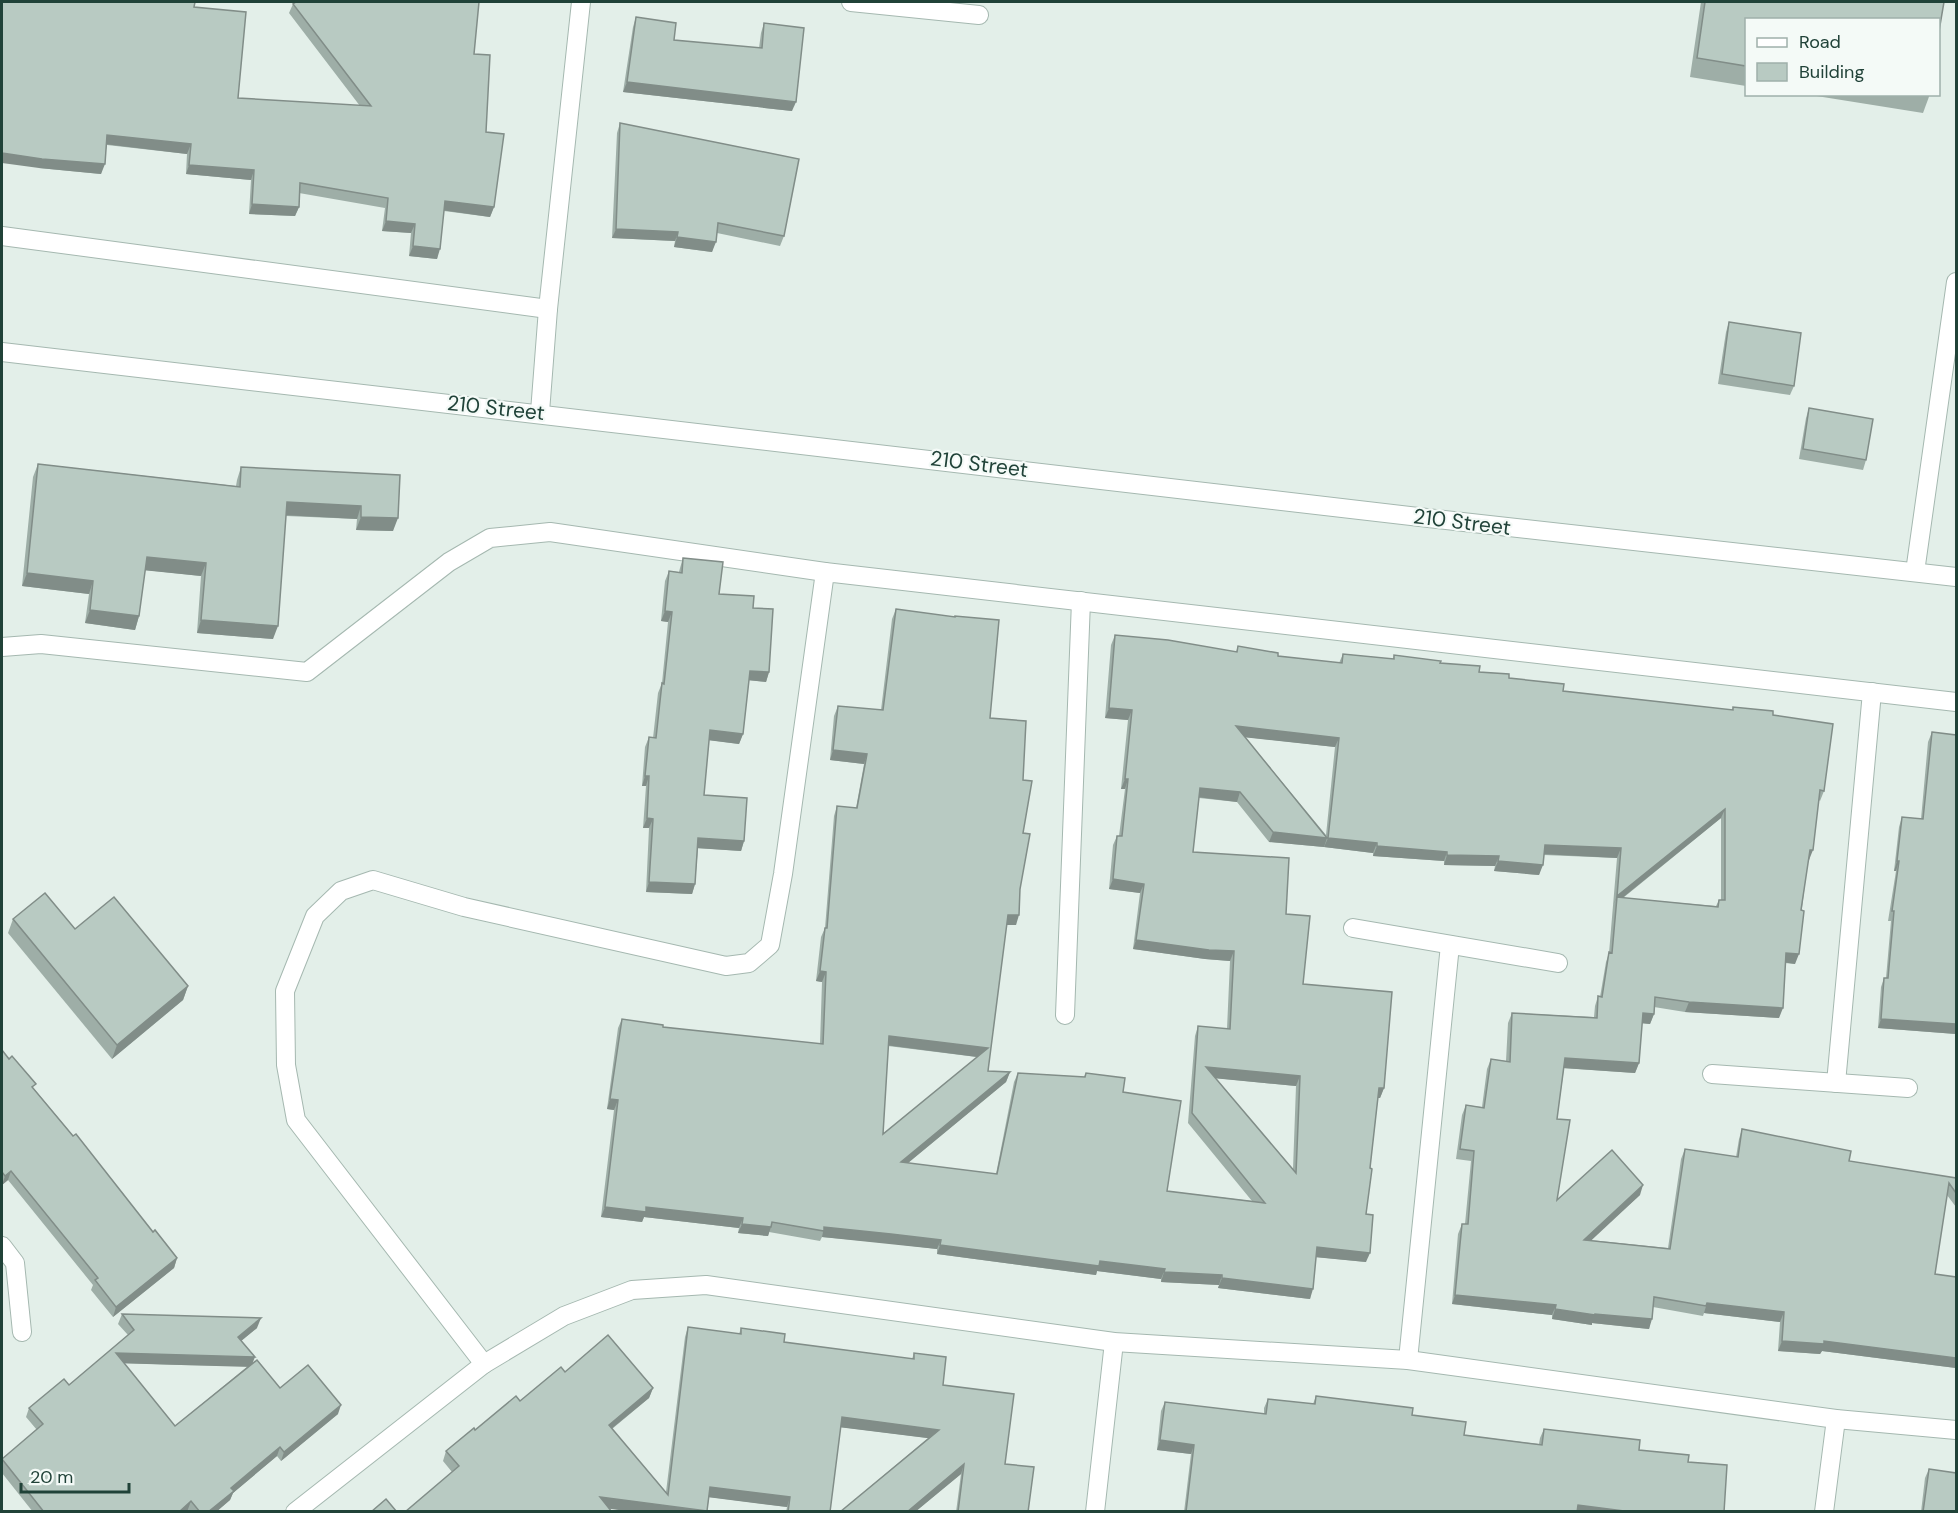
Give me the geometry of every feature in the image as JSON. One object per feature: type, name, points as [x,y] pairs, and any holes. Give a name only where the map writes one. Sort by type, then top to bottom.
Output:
[{"type":"street","points":[[540,412],[548,309],[581,2]]},
{"type":"street","points":[[851,2],[979,15]]},
{"type":"street","points":[[2,236],[548,309]]},
{"type":"street","points":[[1915,572],[1956,282]]},
{"type":"street","name":"210 Street","points":[[2,352],[540,412],[1518,528],[1956,577]]},
{"type":"street","points":[[2,647],[41,644],[307,672],[449,562],[490,538],[550,532],[825,572],[1956,702]]},
{"type":"street","points":[[484,1364],[296,1120],[285,1065],[285,991],[315,916],[341,891],[373,880],[464,907],[726,966],[749,963],[770,945],[783,874],[825,572]]},
{"type":"street","points":[[1065,1015],[1081,601]]},
{"type":"street","points":[[1836,1083],[1872,692]]},
{"type":"street","points":[[1353,928],[1558,963]]},
{"type":"street","points":[[1408,1360],[1450,945]]},
{"type":"street","points":[[1712,1074],[1908,1088]]},
{"type":"street","points":[[2,1246],[15,1263],[22,1332]]},
{"type":"street","points":[[296,1512],[484,1364],[564,1316],[632,1290],[706,1285],[1114,1342],[1408,1360],[1836,1419],[1956,1430]]},
{"type":"street","points":[[1095,1512],[1114,1342]]},
{"type":"street","points":[[1824,1512],[1836,1419]]},
{"type":"building","points":[[2,2],[195,2],[194,7],[246,12],[238,98],[371,106],[293,4],[296,2],[479,2],[474,54],[490,55],[486,132],[504,134],[494,207],[445,201],[440,249],[413,246],[415,224],[386,221],[388,198],[300,183],[299,207],[252,204],[254,170],[189,165],[191,144],[107,135],[105,164],[2,153]]},
{"type":"building","points":[[1705,2],[1944,2],[1940,25],[1940,18],[1745,18],[1745,66],[1697,58]]},
{"type":"building","points":[[636,17],[676,23],[674,40],[762,48],[764,23],[804,28],[796,102],[627,82]]},
{"type":"building","points":[[620,123],[799,159],[784,236],[718,223],[716,242],[677,237],[678,232],[616,229]]},
{"type":"building","points":[[1729,322],[1801,333],[1794,386],[1722,374]]},
{"type":"building","points":[[1809,408],[1873,419],[1866,460],[1803,449]]},
{"type":"building","points":[[38,464],[240,487],[241,467],[400,475],[398,518],[361,517],[361,506],[287,502],[278,626],[201,620],[206,563],[147,557],[139,616],[90,610],[93,581],[27,573]]},
{"type":"building","points":[[683,558],[723,562],[719,594],[754,596],[753,608],[773,609],[769,672],[750,671],[743,734],[710,730],[704,795],[747,798],[744,841],[698,838],[695,884],[649,882],[653,819],[647,818],[649,776],[645,776],[649,737],[656,738],[662,683],[664,684],[672,612],[665,611],[669,571],[682,573]]},
{"type":"building","points":[[896,609],[999,620],[990,718],[1026,721],[1023,780],[1032,781],[1023,833],[1030,834],[1020,889],[1019,915],[1008,915],[988,1071],[1010,1072],[901,1162],[997,1174],[1018,1073],[1085,1077],[1086,1073],[1125,1078],[1123,1092],[1181,1101],[1167,1191],[1265,1203],[1192,1113],[1198,1026],[1230,1029],[1234,951],[1136,940],[1144,884],[1113,879],[1117,836],[1122,836],[1132,710],[1109,708],[1115,635],[1168,640],[1237,652],[1238,646],[1278,653],[1278,656],[1342,663],[1343,654],[1394,659],[1394,655],[1441,661],[1440,663],[1480,666],[1479,672],[1509,674],[1509,678],[1564,684],[1563,691],[1733,710],[1733,707],[1773,711],[1773,715],[1833,724],[1824,791],[1820,790],[1813,850],[1810,850],[1801,910],[1804,911],[1799,954],[1786,953],[1783,1008],[1689,1002],[1655,997],[1654,1014],[1643,1013],[1639,1063],[1565,1058],[1557,1119],[1570,1120],[1557,1200],[1612,1150],[1643,1185],[1584,1240],[1670,1249],[1685,1149],[1738,1157],[1742,1129],[1851,1151],[1849,1161],[1956,1178],[1956,1193],[1949,1183],[1935,1274],[1956,1277],[1956,1358],[1824,1341],[1824,1344],[1782,1341],[1784,1312],[1707,1303],[1706,1306],[1654,1297],[1652,1319],[1595,1315],[1555,1309],[1556,1305],[1455,1295],[1462,1224],[1468,1224],[1474,1151],[1460,1149],[1466,1105],[1484,1108],[1491,1059],[1510,1062],[1512,1013],[1597,1018],[1598,996],[1602,997],[1609,952],[1612,953],[1617,897],[1718,907],[1719,900],[1725,900],[1725,809],[1617,896],[1621,848],[1545,845],[1543,865],[1498,861],[1499,856],[1447,855],[1447,852],[1377,846],[1377,843],[1328,838],[1339,738],[1236,726],[1327,838],[1273,832],[1240,792],[1200,788],[1193,852],[1289,858],[1286,914],[1310,916],[1303,984],[1392,992],[1384,1088],[1379,1088],[1366,1214],[1373,1215],[1370,1253],[1317,1247],[1313,1289],[1222,1278],[1222,1275],[1164,1272],[1165,1269],[1100,1261],[1099,1266],[940,1245],[941,1240],[891,1234],[824,1227],[824,1231],[772,1222],[771,1227],[742,1224],[743,1218],[646,1207],[646,1212],[605,1207],[618,1100],[610,1099],[622,1019],[663,1025],[663,1027],[823,1044],[826,972],[820,971],[825,928],[827,928],[837,806],[857,808],[867,754],[833,750],[838,706],[883,710]],"holes":[[[889,1036],[988,1048],[883,1134]],[[1206,1067],[1300,1076],[1296,1173]]]},
{"type":"building","points":[[1932,732],[1956,735],[1956,1024],[1881,1019],[1884,978],[1888,978],[1894,911],[1892,911],[1902,817],[1923,819]]},
{"type":"building","points":[[45,893],[75,929],[114,897],[188,986],[117,1045],[13,919]]},
{"type":"building","points":[[2,1050],[9,1059],[12,1056],[36,1084],[32,1087],[73,1136],[76,1134],[153,1232],[155,1230],[177,1258],[116,1307],[95,1280],[98,1278],[11,1171],[5,1176],[2,1172]]},
{"type":"building","points":[[122,1314],[261,1318],[238,1337],[255,1357],[116,1353],[175,1426],[257,1360],[280,1388],[308,1365],[341,1405],[284,1452],[280,1447],[231,1488],[234,1491],[208,1512],[200,1512],[191,1501],[179,1512],[44,1512],[2,1459],[43,1424],[29,1408],[64,1379],[69,1385],[134,1330]]},
{"type":"building","points":[[688,1327],[741,1334],[741,1328],[785,1334],[784,1342],[914,1359],[914,1353],[946,1357],[943,1385],[1014,1394],[1005,1464],[1034,1467],[1028,1512],[958,1512],[964,1464],[907,1512],[840,1512],[939,1430],[842,1417],[830,1512],[788,1512],[790,1497],[710,1487],[707,1511],[600,1497],[612,1512],[405,1512],[459,1466],[446,1451],[516,1396],[520,1401],[561,1367],[565,1372],[608,1335],[653,1388],[609,1425],[668,1495]]},
{"type":"building","points":[[1316,1396],[1413,1408],[1412,1415],[1466,1422],[1464,1435],[1542,1445],[1544,1429],[1640,1440],[1639,1450],[1689,1455],[1688,1462],[1727,1465],[1724,1512],[1632,1512],[1578,1505],[1577,1512],[1186,1512],[1194,1445],[1160,1440],[1165,1402],[1266,1414],[1268,1399],[1315,1404]]},
{"type":"building","points":[[1929,1469],[1956,1473],[1956,1512],[1923,1512]]},
{"type":"building","points":[[386,1499],[397,1512],[371,1512]]}]
